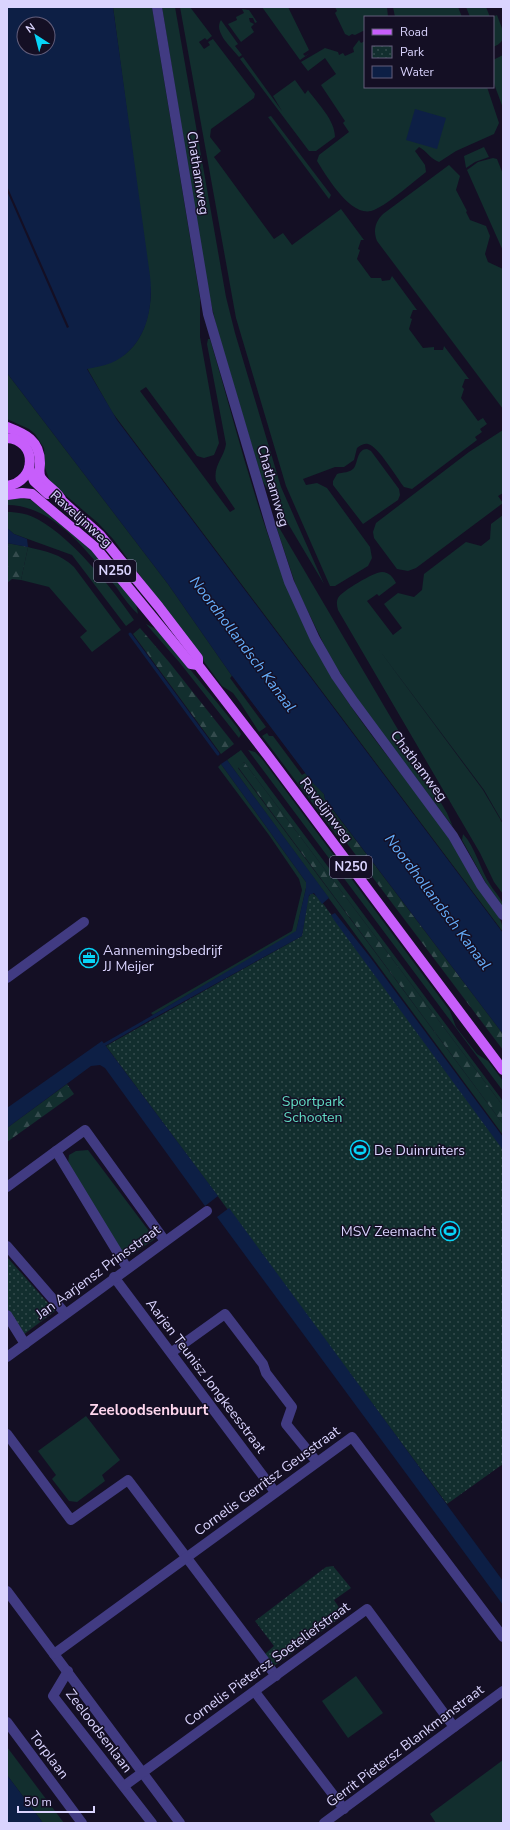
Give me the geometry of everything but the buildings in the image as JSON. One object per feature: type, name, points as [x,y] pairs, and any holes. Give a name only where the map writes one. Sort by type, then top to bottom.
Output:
[{"type":"main road","name":"Ravelijnweg","points":[[7,427],[22,432],[32,441],[39,456],[40,477],[60,496],[62,501],[100,535],[159,607],[198,658],[198,665],[503,1070]]},
{"type":"main road","name":"N250","points":[[7,437],[18,440],[26,447],[30,457],[30,468]]},
{"type":"main road","name":"Ravelijnweg","points":[[30,468],[32,477],[37,485],[56,501],[62,501]]},
{"type":"main road","points":[[7,486],[21,481],[30,468]]},
{"type":"main road","name":"Ravelijnweg","points":[[12,494],[25,493],[34,496],[83,536],[123,580],[190,664],[198,665]]},
{"type":"street","name":"Chathamweg","points":[[157,7],[208,314],[272,530],[289,582],[315,639],[336,676],[453,836],[481,885],[503,915]]},
{"type":"street","points":[[7,978],[84,922]]},
{"type":"street","points":[[7,1187],[84,1130],[165,1241]]},
{"type":"street","points":[[56,1151],[127,1268]]},
{"type":"street","name":"Jan Aarjensz Prinsstraat","points":[[7,1357],[114,1277],[207,1211]]},
{"type":"street","points":[[7,1246],[65,1313]]},
{"type":"street","name":"Aarjen Teunisz Jongkeesstraat","points":[[114,1277],[172,1352],[275,1492]]},
{"type":"street","points":[[172,1352],[225,1314],[263,1364],[266,1373],[292,1407],[286,1424],[316,1462]]},
{"type":"street","points":[[7,1315],[25,1344]]},
{"type":"street","points":[[7,1434],[71,1520],[128,1480],[276,1676]]},
{"type":"street","name":"Cornelis Gerritsz Geusstraat","points":[[54,1654],[352,1436],[503,1637]]},
{"type":"street","name":"Zeeloodsenlaan","points":[[7,1591],[180,1823]]},
{"type":"street","name":"Cornelis Pietersz Soeteliefstraat","points":[[142,1773],[367,1609],[454,1727]]},
{"type":"street","name":"Zeeloodsenlaan","points":[[68,1671],[53,1696],[152,1823]]},
{"type":"street","name":"Gerrit Pietersz Blankmanstraat","points":[[324,1823],[503,1690]]},
{"type":"street","points":[[255,1692],[344,1809]]},
{"type":"street","name":"Torplaan","points":[[7,1722],[82,1823]]},
{"type":"street","name":"Zeeloodsenlaan","points":[[124,1786],[142,1773]]},
{"type":"green space","points":[[113,7],[152,7],[200,298],[200,337],[219,443],[214,455],[204,458],[197,456],[146,387],[140,391],[230,512],[235,509],[216,481],[215,475],[226,444],[207,344],[208,339],[210,339],[266,528],[282,575],[302,620],[324,663],[350,705],[373,738],[423,801],[446,834],[476,885],[501,921],[503,932],[112,412],[87,368],[103,365],[116,360],[135,344],[146,322],[151,293]]},
{"type":"green space","points":[[162,7],[175,7],[226,297],[235,333],[281,487],[324,584],[262,480],[217,329],[207,286]]},
{"type":"green space","points":[[180,7],[190,7],[212,36],[207,40],[205,38],[199,42],[204,49],[210,45],[208,42],[213,39],[255,94],[254,98],[211,129],[210,137],[221,151],[214,157],[274,239],[283,233],[292,245],[341,209],[364,240],[361,240],[357,259],[371,278],[381,278],[382,281],[390,280],[392,276],[417,310],[413,310],[410,318],[412,319],[409,329],[423,348],[434,347],[434,350],[443,350],[444,346],[469,379],[465,379],[462,387],[464,389],[461,398],[478,421],[483,418],[487,424],[480,429],[482,432],[475,437],[477,440],[412,489],[404,487],[377,450],[368,444],[357,448],[354,460],[344,467],[335,467],[303,479],[306,485],[317,483],[327,488],[370,547],[372,558],[368,566],[335,586],[330,586],[286,486],[236,318]]},
{"type":"green space","points":[[262,7],[288,7],[309,50],[303,54],[305,56],[310,53],[300,60]]},
{"type":"green space","points":[[335,7],[387,7],[388,16],[364,16],[364,30],[349,36],[345,34],[335,13],[337,11]]},
{"type":"green space","points":[[393,7],[458,7],[462,16],[395,16]]},
{"type":"green space","points":[[466,7],[486,7],[490,16],[470,16]]},
{"type":"green space","points":[[242,9],[249,10],[257,22],[255,23],[253,18],[249,18],[250,22],[254,24],[251,27],[254,32],[241,42],[228,24],[237,20],[236,17],[244,13]]},
{"type":"green space","points":[[497,15],[503,38],[502,41],[494,46],[494,16]]},
{"type":"green space","points":[[221,20],[238,44],[235,46],[242,55],[239,57],[221,35],[219,25]]},
{"type":"green space","points":[[359,40],[361,43],[364,42],[364,88],[487,88],[499,123],[494,134],[456,151],[439,162],[419,147],[415,151],[425,165],[426,172],[391,200],[371,211],[363,211],[355,208],[347,202],[333,185],[317,161],[319,155],[349,132],[343,123],[345,121],[321,85],[336,74],[325,58],[308,71],[301,62],[325,48],[338,52],[339,55],[343,53],[345,56],[354,52],[353,48]]},
{"type":"green space","points":[[503,55],[503,108],[494,84],[494,60]]},
{"type":"green space","points":[[243,57],[282,111],[273,96],[295,80],[305,94],[308,90],[329,118],[335,137],[316,151],[309,151],[240,59]]},
{"type":"green space","points":[[271,116],[331,195],[329,199],[268,117]]},
{"type":"green space","points":[[484,147],[489,157],[475,162],[466,168],[464,156]]},
{"type":"green space","points":[[493,158],[497,159],[503,174],[503,251],[467,170],[478,162]]},
{"type":"green space","points":[[449,165],[460,176],[456,190],[470,220],[486,226],[490,236],[485,254],[488,262],[503,269],[503,409],[377,241],[376,237],[375,230],[377,223],[383,214]]},
{"type":"green space","points":[[7,373],[168,584],[232,676],[230,678],[266,727],[259,732],[233,693],[222,686],[113,539],[98,523],[50,482],[45,468],[44,448],[35,434],[29,429],[7,419]]},
{"type":"green space","points":[[503,430],[503,493],[498,496],[503,503],[416,568],[408,571],[397,569],[374,538],[373,532],[376,523],[469,452]]},
{"type":"green space","points":[[367,449],[371,451],[399,489],[400,495],[398,500],[363,524],[333,485],[333,481],[337,474],[352,470],[361,451]]},
{"type":"green space","points":[[22,498],[31,500],[94,552],[136,604],[138,614],[129,605],[83,547],[56,522],[40,513],[24,507],[7,505],[7,500]]},
{"type":"green space","points":[[7,512],[15,512],[31,516],[52,528],[65,539],[103,579],[134,620],[126,626],[72,555],[14,534],[7,528]]},
{"type":"green space","points":[[503,515],[503,823],[484,790],[377,647],[483,790],[503,824],[503,894],[494,882],[480,853],[338,610],[337,602],[341,595],[366,578],[382,572],[389,574],[396,583],[379,596],[377,594],[367,601],[393,635],[402,628],[384,604],[398,593],[414,597],[422,590],[424,574],[466,542],[481,546],[490,539],[491,524]]},
{"type":"green space","points":[[275,523],[277,524],[447,813],[453,827],[369,716],[332,661],[297,589]]},
{"type":"green space","points":[[7,543],[28,547],[21,580],[12,579],[7,583]]},
{"type":"green space","points":[[28,547],[58,556],[74,567],[121,630],[92,652],[80,637],[87,631],[49,587],[21,580]]},
{"type":"green space","points":[[146,624],[158,630],[237,727],[241,734],[239,738],[180,663]]},
{"type":"green space","points":[[140,628],[234,744],[221,754],[133,634]]},
{"type":"green space","points":[[267,733],[269,736],[273,736],[302,775],[305,773],[324,794],[325,799],[336,814],[333,817],[340,834],[337,836],[262,736]]},
{"type":"green space","points":[[241,750],[503,1101],[503,1106],[244,762],[238,768],[503,1124],[503,1135],[227,760]]},
{"type":"green space","points":[[248,750],[255,752],[262,759],[450,1011],[456,1027],[477,1054],[488,1061],[503,1081],[503,1091]]},
{"type":"green space","points":[[244,762],[503,1106],[503,1124],[238,767]]},
{"type":"green space","points":[[221,764],[306,882],[296,932],[153,1015],[151,1013],[292,931],[302,890],[299,879],[269,835],[218,767]]},
{"type":"green space","points":[[336,814],[503,1034],[503,1050],[340,834],[333,817]]},
{"type":"green space","points":[[463,834],[471,846],[487,880],[503,904],[503,907],[487,885],[462,840]]},
{"type":"green space","name":"Sportpark Schooten","points":[[312,893],[319,898],[503,1149],[503,1464],[447,1504],[106,1046],[302,936],[308,897]]},
{"type":"green space","points":[[67,1084],[74,1094],[7,1142],[7,1128]]},
{"type":"green space","points":[[88,1150],[155,1239],[125,1259],[68,1163],[69,1155],[76,1151]]},
{"type":"green space","points":[[7,1257],[55,1311],[23,1335],[7,1308]]},
{"type":"green space","points":[[86,1416],[120,1460],[102,1475],[105,1481],[77,1502],[69,1501],[52,1479],[56,1475],[38,1451]]},
{"type":"green space","points":[[333,1566],[351,1588],[334,1600],[344,1615],[274,1666],[265,1654],[274,1646],[255,1621],[326,1567]]},
{"type":"green space","points":[[356,1676],[383,1713],[348,1738],[322,1701]]},
{"type":"green space","points":[[7,1747],[64,1823],[43,1823],[7,1775]]},
{"type":"green space","points":[[503,1760],[503,1823],[436,1823],[430,1814]]},
{"type":"water","name":"Noordhollandsch Kanaal","points":[[7,7],[113,7],[151,289],[145,327],[132,348],[123,356],[111,363],[87,369],[117,420],[503,933],[503,1034],[325,799],[324,794],[311,781],[232,676],[168,584],[7,373]]},
{"type":"water","points":[[415,109],[446,118],[437,149],[406,140]]},
{"type":"water","points":[[7,528],[14,534],[27,539],[28,547],[7,543]]},
{"type":"water","points":[[227,760],[329,898],[322,904],[314,893],[309,895],[302,936],[154,1018],[153,1015],[296,931],[306,882],[221,764]]},
{"type":"water","points":[[335,913],[370,957],[503,1137],[503,1150],[334,920],[331,915]]},
{"type":"water","points":[[102,1041],[218,1196],[205,1206],[105,1068],[100,1065],[91,1066],[7,1128],[7,1108]]},
{"type":"water","points":[[229,1208],[503,1581],[503,1605],[217,1217]]},
{"type":"water","points":[[7,1775],[43,1823],[7,1823]]},
{"type":"pier","points":[[7,186],[69,327],[67,328],[7,191]]},
{"type":"pier","points":[[232,676],[305,773],[303,774],[231,677]]},
{"type":"waterway","points":[[130,634],[218,754]]},
{"type":"waterway","points":[[102,1046],[156,1015]]},
{"type":"place","name":"Aannemingsbedrijf JJ Meijer","points":[[89,958]]},
{"type":"place","name":"De Duinruiters","points":[[360,1150]]},
{"type":"place","name":"MSV Zeemacht","points":[[450,1231]]},
{"type":"district","name":"Zeeloodsenbuurt","points":[[149,1410]]}]
